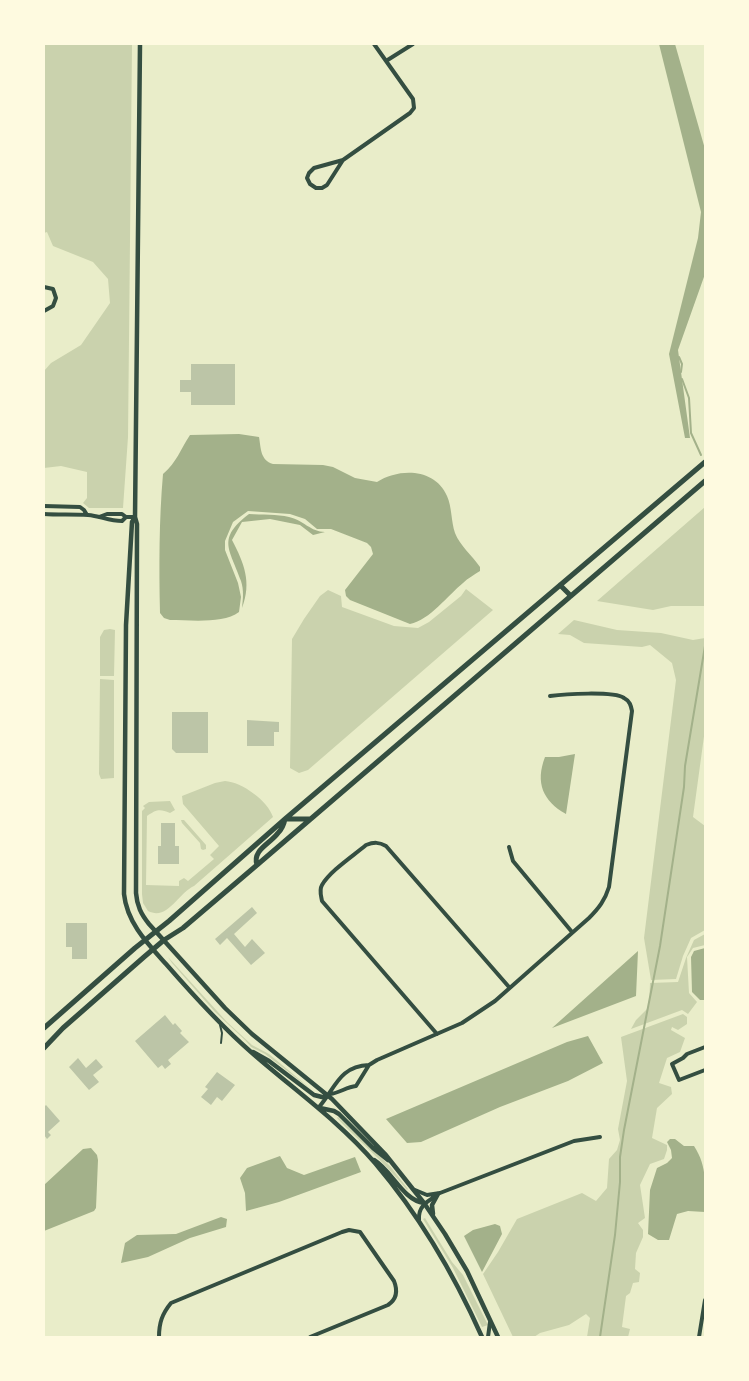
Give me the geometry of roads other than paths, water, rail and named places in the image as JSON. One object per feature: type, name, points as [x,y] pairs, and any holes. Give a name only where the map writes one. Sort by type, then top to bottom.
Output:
[{"type":"main road","points":[[44,1028],[705,462]]},
{"type":"main road","points":[[44,1048],[63,1028],[153,949],[183,928],[705,480]]},
{"type":"main road","points":[[560,585],[571,596]]},
{"type":"main road","points":[[286,819],[310,819]]},
{"type":"main road","points":[[257,865],[257,854],[278,833],[286,819]]},
{"type":"street","points":[[140,44],[135,517],[137,524],[136,900],[140,912],[224,1008],[252,1034],[329,1095],[395,1166],[424,1203],[467,1271],[498,1337]]},
{"type":"street","points":[[343,160],[314,168],[309,172],[310,184],[316,188],[322,188],[327,185],[343,160],[410,113],[414,108],[413,99],[374,44]]},
{"type":"street","points":[[386,60],[413,44]]},
{"type":"street","points":[[44,287],[53,289],[56,298],[53,306],[44,311]]},
{"type":"street","points":[[44,506],[80,507],[87,515]]},
{"type":"street","points":[[44,514],[87,515],[108,521],[122,521],[126,517]]},
{"type":"street","points":[[99,517],[107,514],[122,514],[126,517],[135,517]]},
{"type":"street","points":[[135,517],[132,522],[126,625],[124,894],[127,913],[153,949],[217,1020],[248,1049],[319,1107],[368,1157],[419,1221],[454,1278],[482,1337]]},
{"type":"street","points":[[126,625],[136,625]]},
{"type":"street","points":[[319,1107],[329,1095],[331,1087],[340,1076],[361,1065],[369,1064],[462,1023],[495,1000],[599,909],[608,887],[632,711],[630,704],[624,697],[568,693],[550,696]]},
{"type":"street","points":[[437,1034],[322,900],[320,892],[322,886],[331,875],[366,845],[373,842],[386,846],[509,987]]},
{"type":"street","points":[[509,847],[513,861],[572,932]]},
{"type":"street","points":[[705,1047],[687,1054],[672,1064],[679,1080],[705,1070]]},
{"type":"street","points":[[248,1049],[270,1061],[314,1096],[322,1097],[356,1086],[369,1064]]},
{"type":"street","points":[[319,1107],[339,1114],[373,1148],[395,1166]]},
{"type":"street","points":[[419,1221],[419,1212],[424,1203],[439,1194],[574,1141],[600,1137]]},
{"type":"street","points":[[368,1157],[383,1166],[409,1196],[424,1203]]},
{"type":"street","points":[[414,1190],[427,1195],[439,1194]]},
{"type":"street","points":[[434,1218],[432,1205],[439,1194]]},
{"type":"street","points":[[159,1337],[159,1325],[163,1313],[171,1303],[342,1232],[349,1230],[360,1232],[394,1281],[397,1287],[397,1296],[388,1305],[310,1337]]},
{"type":"street","points":[[699,1337],[705,1300]]},
{"type":"street","points":[[488,1337],[490,1319]]},
{"type":"street","points":[[475,1322],[476,1337]]},
{"type":"lane","points":[[217,1020],[221,1029],[221,1043]]},
{"type":"waterway","points":[[679,357],[682,364],[681,372]]},
{"type":"waterway","points":[[682,379],[689,398],[691,433],[701,455]]},
{"type":"waterway","points":[[600,1337],[615,1235],[620,1182],[620,1157],[624,1130],[660,946],[684,787],[685,766],[705,646]]}]
